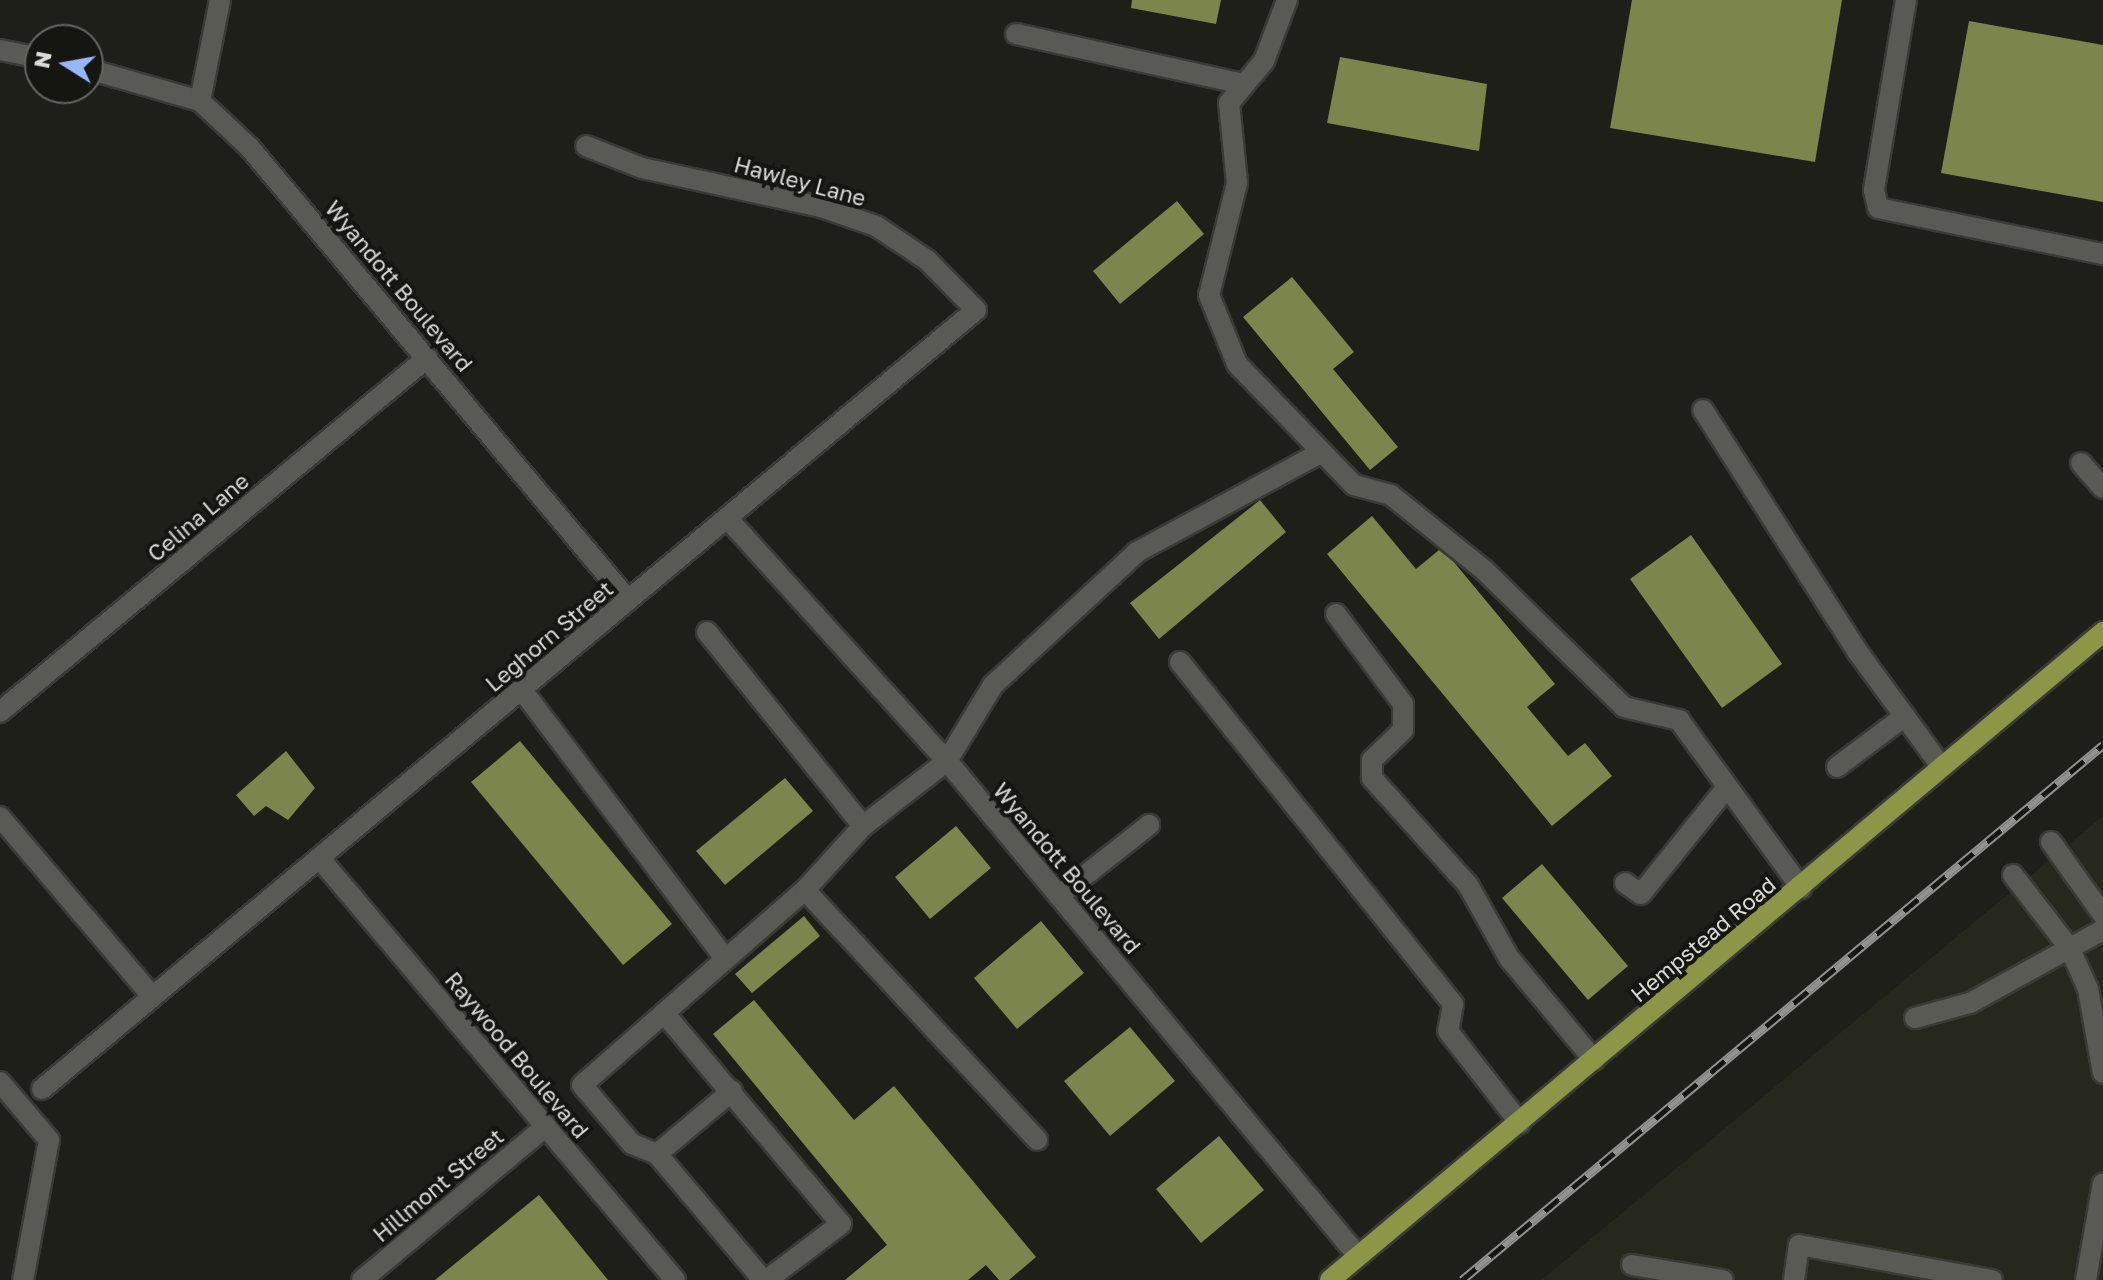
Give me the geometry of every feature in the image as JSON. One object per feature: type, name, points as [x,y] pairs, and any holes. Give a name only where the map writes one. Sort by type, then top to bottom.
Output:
[{"type":"main road","name":"Hempstead Road","points":[[1330,1280],[1801,888],[1940,765],[2103,632]]},
{"type":"street","points":[[200,101],[220,0]]},
{"type":"street","points":[[1287,0],[1264,61],[1229,103],[1237,183],[1209,295],[1237,364],[1354,485],[1391,495],[1484,570],[1624,707],[1679,720],[1801,888]]},
{"type":"street","points":[[1906,0],[1874,190],[1878,208],[2103,254]]},
{"type":"street","points":[[1016,34],[1243,84]]},
{"type":"street","points":[[0,50],[24,55]]},
{"type":"street","name":"Wyandott Boulevard","points":[[104,74],[200,101],[293,195],[628,600]]},
{"type":"street","name":"Hawley Lane","points":[[586,146],[642,168],[821,207],[876,226],[927,260],[976,310]]},
{"type":"street","name":"Leghorn Street","points":[[42,1089],[151,995],[321,860],[976,310]]},
{"type":"street","name":"Celina Lane","points":[[0,712],[427,358]]},
{"type":"street","points":[[1703,410],[1940,765]]},
{"type":"street","points":[[664,1013],[841,1224],[765,1280],[657,1154],[632,1144],[582,1085],[725,958],[805,890],[863,826],[947,761],[993,685],[1137,552],[1322,452]]},
{"type":"street","points":[[2081,463],[2103,488]]},
{"type":"street","name":"Wyandott Boulevard","points":[[728,519],[947,761],[1358,1256]]},
{"type":"street","points":[[1336,614],[1403,704],[1403,730],[1372,760],[1372,778],[1468,885],[1509,958],[1594,1060]]},
{"type":"street","points":[[707,632],[863,826]]},
{"type":"street","points":[[1180,662],[1453,1004],[1448,1031],[1520,1123]]},
{"type":"street","points":[[522,690],[725,958]]},
{"type":"street","points":[[1837,767],[1905,716]]},
{"type":"street","points":[[1625,883],[1641,894],[1727,787]]},
{"type":"street","points":[[0,817],[151,995]]},
{"type":"street","points":[[1059,896],[1149,825]]},
{"type":"street","points":[[2051,842],[2103,915]]},
{"type":"street","name":"Raywood Boulevard","points":[[321,860],[675,1280]]},
{"type":"street","points":[[2013,875],[2070,949],[2088,989],[2103,1073]]},
{"type":"street","points":[[805,890],[1037,1140]]},
{"type":"street","points":[[1915,1018],[1970,1003],[2103,930]]},
{"type":"street","points":[[657,1154],[732,1091]]},
{"type":"street","points":[[4,1094],[49,1140],[23,1280]]},
{"type":"street","name":"Hillmont Street","points":[[362,1280],[546,1126]]},
{"type":"street","points":[[2086,1280],[2103,1183]]},
{"type":"street","points":[[1794,1280],[1799,1245],[1992,1280]]},
{"type":"street","points":[[1632,1265],[1723,1280]]},
{"type":"shaded area","points":[[2103,816],[2103,1280],[1541,1280]]},
{"type":"building","points":[[1132,0],[1221,0],[1216,24],[1131,8]]},
{"type":"building","points":[[1632,0],[1842,0],[1815,162],[1610,128]]},
{"type":"building","points":[[1969,21],[2103,45],[2103,202],[1941,173]]},
{"type":"building","points":[[1340,57],[1487,84],[1479,151],[1327,123]]},
{"type":"building","points":[[1177,201],[1204,234],[1120,304],[1093,271]]},
{"type":"building","points":[[1292,277],[1354,352],[1333,369],[1398,447],[1370,470],[1243,317]]},
{"type":"building","points":[[1260,500],[1286,532],[1159,639],[1130,603]]},
{"type":"building","points":[[1372,516],[1416,569],[1439,550],[1453,561],[1555,684],[1527,707],[1568,756],[1585,743],[1612,776],[1552,826],[1327,554]]},
{"type":"building","points":[[1691,535],[1782,664],[1722,708],[1630,579]]},
{"type":"building","points":[[520,741],[672,924],[623,965],[471,782]]},
{"type":"building","points":[[286,751],[315,788],[288,820],[266,806],[254,816],[236,795]]},
{"type":"building","points":[[785,778],[813,811],[725,885],[696,851]]},
{"type":"building","points":[[956,826],[991,868],[930,919],[895,877]]},
{"type":"building","points":[[1542,864],[1628,966],[1588,1000],[1502,898]]},
{"type":"building","points":[[804,916],[820,936],[752,993],[735,974]]},
{"type":"building","points":[[1041,921],[1084,973],[1017,1029],[974,978]]},
{"type":"building","points":[[754,1000],[854,1120],[894,1086],[1036,1257],[1009,1280],[999,1280],[986,1265],[968,1280],[845,1280],[887,1245],[713,1034]]},
{"type":"building","points":[[1130,1027],[1175,1081],[1110,1136],[1064,1081]]},
{"type":"building","points":[[1219,1136],[1264,1190],[1201,1243],[1156,1189]]},
{"type":"building","points":[[539,1195],[608,1280],[435,1280]]},
{"type":"railway","points":[[1462,1280],[2103,745]]}]
